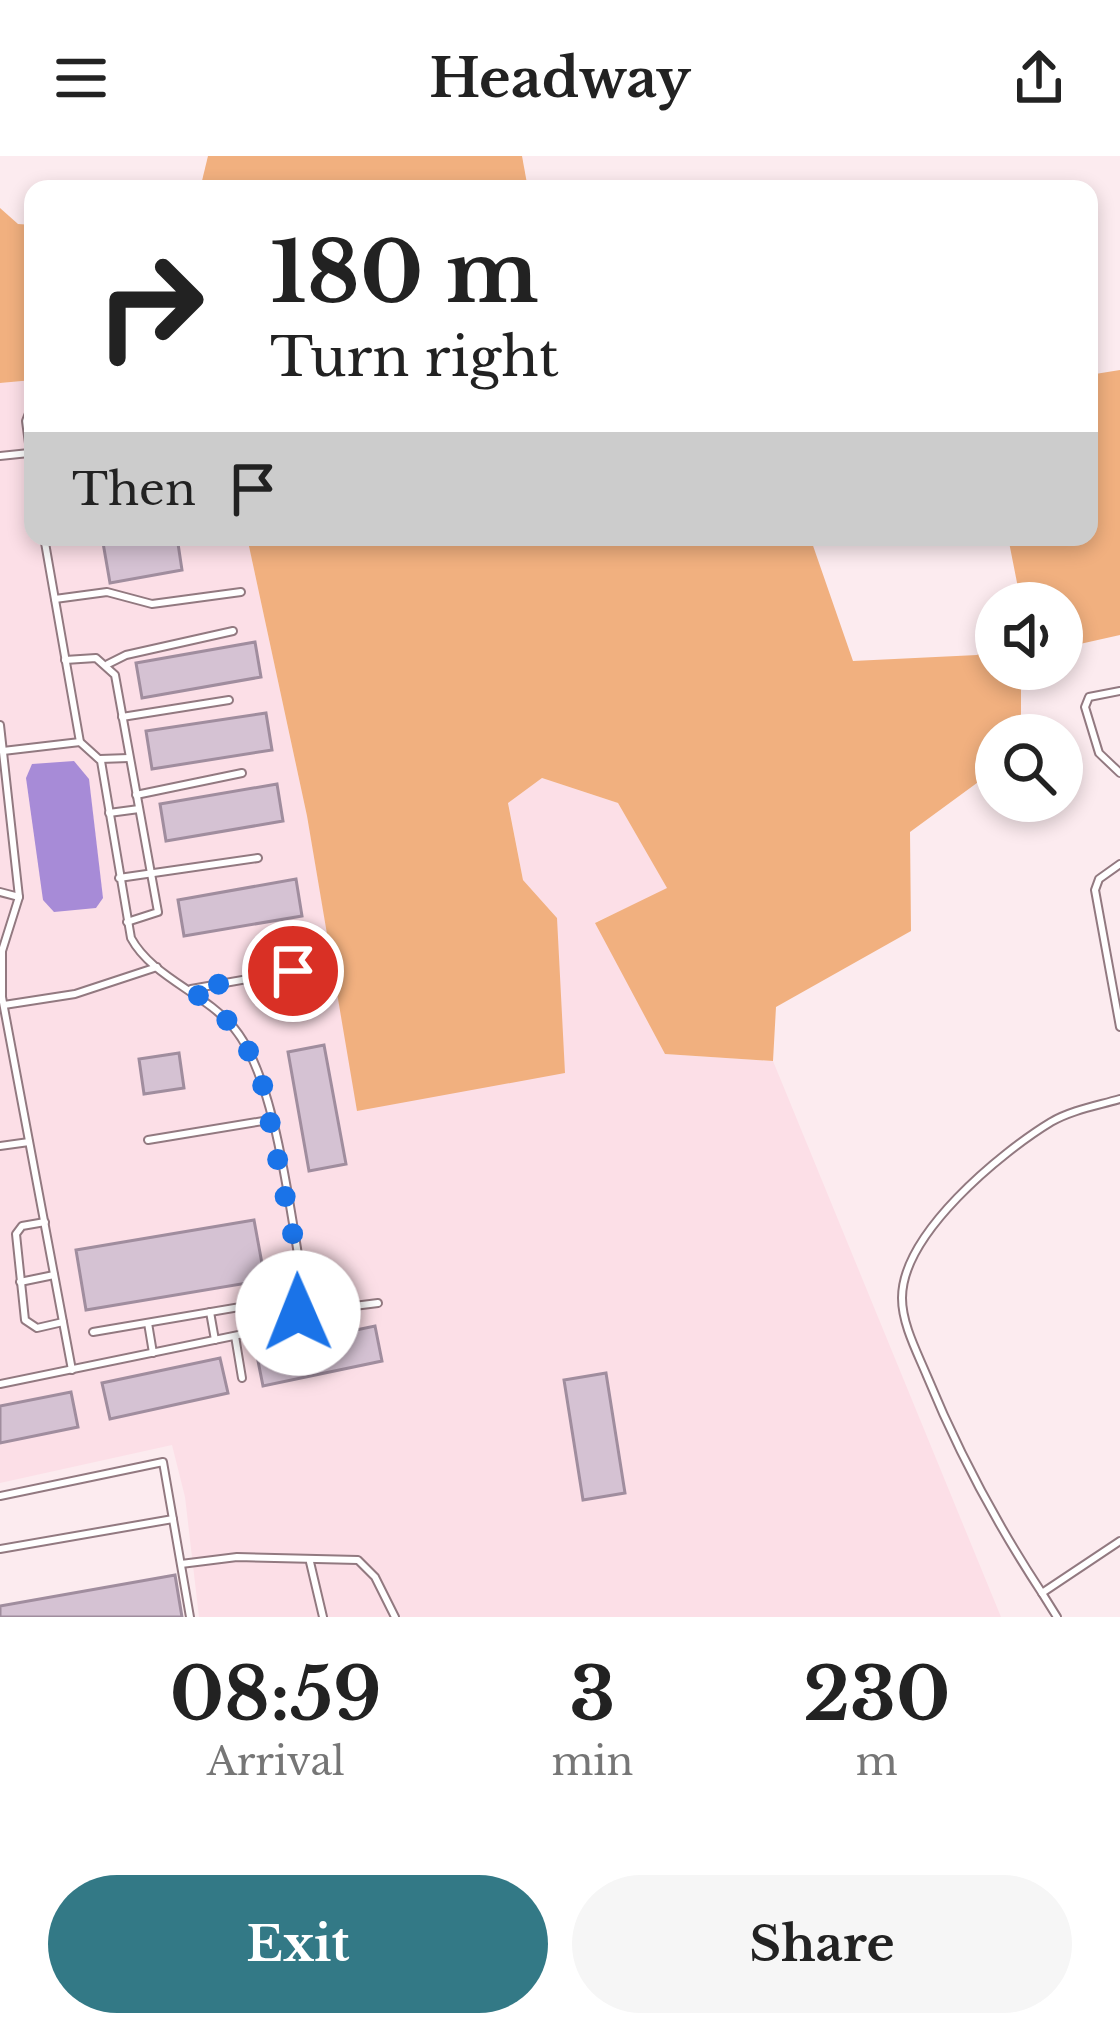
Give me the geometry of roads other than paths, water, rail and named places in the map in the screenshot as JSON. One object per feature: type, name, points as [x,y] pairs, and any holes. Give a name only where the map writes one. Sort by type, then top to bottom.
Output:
[{"type":"lane","points":[[0,1384],[287,1325],[305,1295],[259,1067],[246,1044],[191,989],[141,956],[127,922],[100,760],[80,742],[46,546]]},
{"type":"lane","points":[[55,599],[107,592],[152,604],[242,592]]},
{"type":"lane","points":[[65,660],[108,664],[233,632]]},
{"type":"lane","points":[[108,664],[158,913],[127,922]]},
{"type":"lane","points":[[1120,692],[1089,697],[1085,707],[1099,753],[1120,773]]},
{"type":"lane","points":[[122,717],[229,700]]},
{"type":"lane","points":[[0,725],[19,897],[1,968],[2,1006],[72,1370]]},
{"type":"lane","points":[[3,751],[80,742]]},
{"type":"lane","points":[[100,760],[129,758]]},
{"type":"lane","points":[[136,795],[242,773]]},
{"type":"lane","points":[[0,808],[10,806]]},
{"type":"lane","points":[[109,813],[139,809]]},
{"type":"lane","points":[[119,878],[258,858]]},
{"type":"lane","points":[[1120,864],[1100,879],[1095,890],[1120,1027]]},
{"type":"lane","points":[[0,892],[19,897]]},
{"type":"lane","points":[[2,1006],[75,994],[157,968]]},
{"type":"lane","points":[[191,989],[293,971]]},
{"type":"lane","points":[[1057,1617],[992,1518],[962,1458],[905,1320],[904,1282],[928,1232],[965,1190],[1050,1123],[1120,1100]]},
{"type":"lane","points":[[148,1140],[270,1120]]},
{"type":"lane","points":[[0,1146],[29,1142]]},
{"type":"lane","points":[[45,1222],[22,1226],[16,1234],[20,1282],[29,1324],[37,1328],[63,1322]]},
{"type":"lane","points":[[20,1282],[54,1274]]},
{"type":"lane","points":[[93,1332],[275,1301]]},
{"type":"lane","points":[[298,1313],[378,1303]]},
{"type":"lane","points":[[210,1312],[214,1340]]},
{"type":"lane","points":[[148,1323],[153,1353]]},
{"type":"lane","points":[[235,1336],[242,1378]]},
{"type":"lane","points":[[0,1496],[164,1462],[190,1617]]},
{"type":"lane","points":[[0,1549],[173,1519]]},
{"type":"lane","points":[[1042,1593],[1120,1541]]},
{"type":"lane","points":[[181,1564],[237,1557],[358,1560],[375,1577],[395,1617]]},
{"type":"lane","points":[[310,1562],[323,1617]]}]
